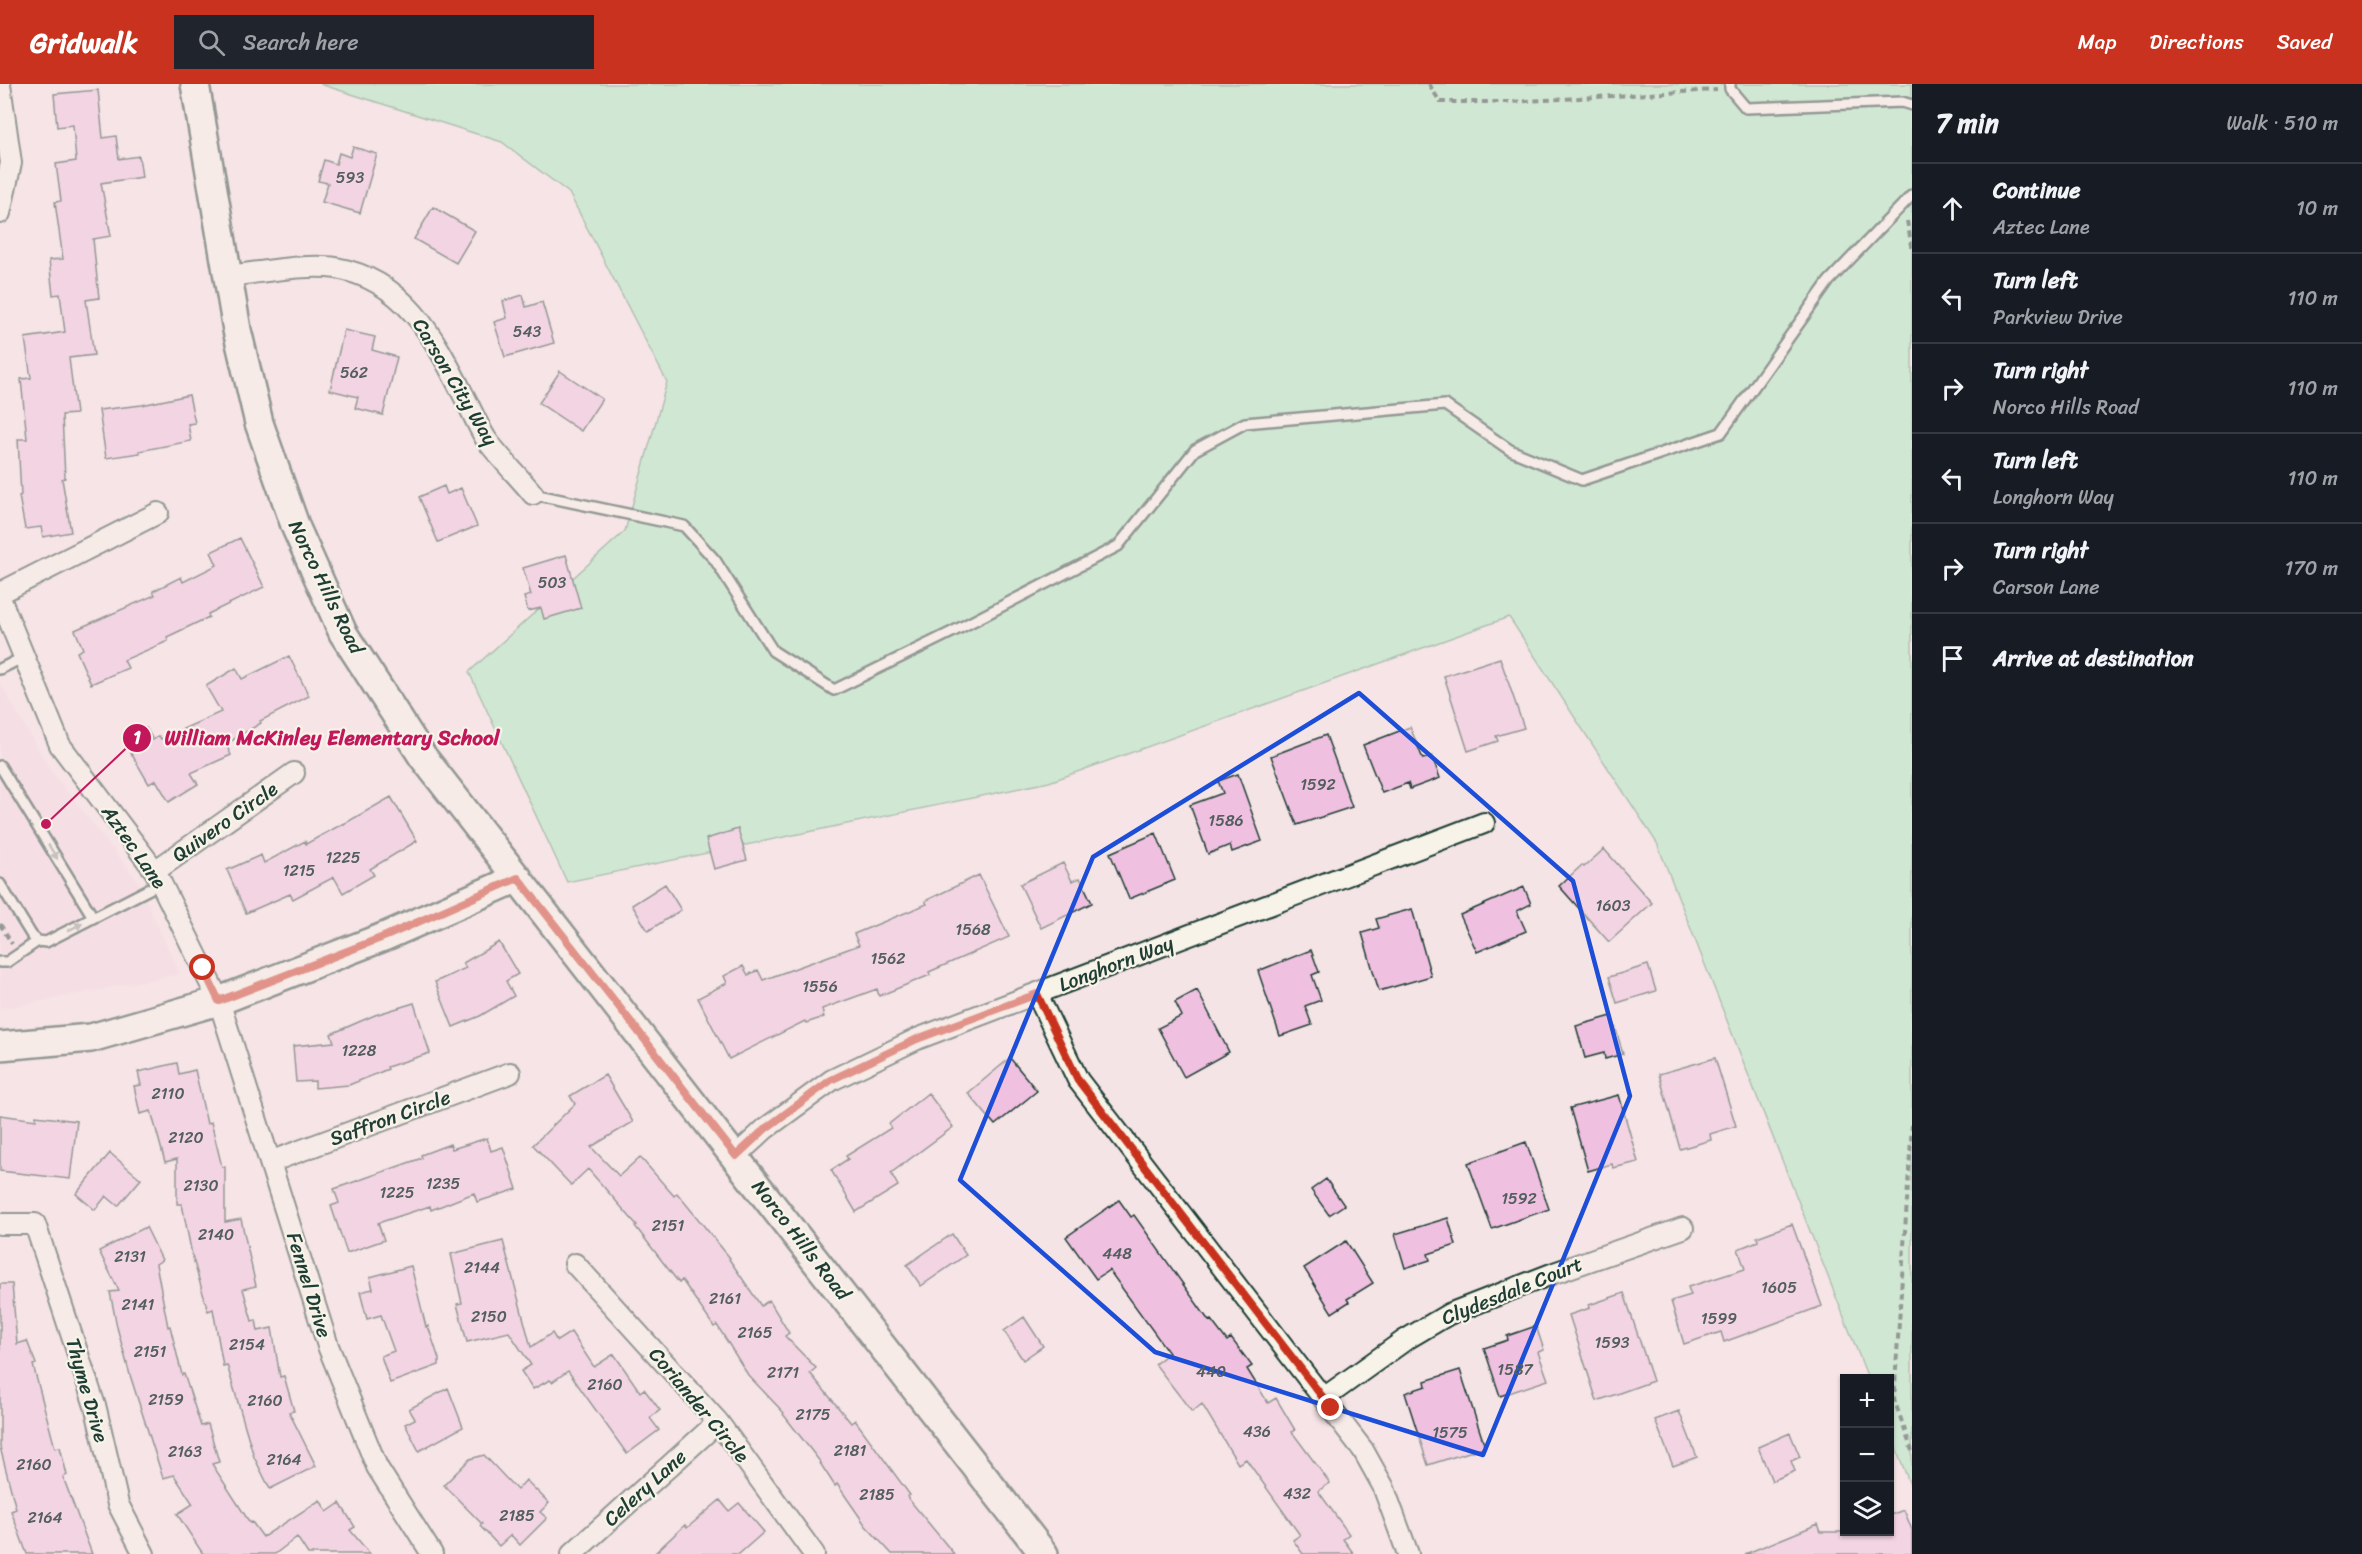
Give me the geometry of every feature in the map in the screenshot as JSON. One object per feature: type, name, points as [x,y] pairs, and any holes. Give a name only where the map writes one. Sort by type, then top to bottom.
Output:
[{"type":"street","name":"Norco Hills Road","points":[[195,84],[237,330],[259,423],[296,528],[343,633],[423,757],[1044,1554]]},
{"type":"street","points":[[0,85],[11,163],[0,213]]},
{"type":"street","name":"Carson City Way","points":[[227,276],[306,268],[336,268],[370,279],[399,296],[423,322],[446,360],[486,439],[533,494]]},
{"type":"street","points":[[0,593],[158,513]]},
{"type":"street","name":"Aztec Lane","points":[[0,598],[60,745],[158,877],[219,1001]]},
{"type":"street","name":"Quivero Circle","points":[[158,877],[294,773]]},
{"type":"street","name":"Longhorn Way","points":[[736,1156],[765,1129],[831,1080],[917,1039],[1484,824]]},
{"type":"street","points":[[0,1046],[91,1038],[219,1001],[386,936],[518,878]]},
{"type":"street","points":[[1037,994],[1078,1080],[1364,1450],[1383,1486],[1408,1554]]},
{"type":"street","name":"Fennel Drive","points":[[219,1001],[328,1347],[377,1467],[432,1554]]},
{"type":"street","name":"Saffron Circle","points":[[270,1162],[510,1073]]},
{"type":"street","name":"Thyme Drive","points":[[0,1224],[35,1224],[96,1409],[117,1504],[144,1554]]},
{"type":"street","name":"Clydesdale Court","points":[[1324,1398],[1405,1340],[1449,1314],[1554,1273],[1683,1228]]},
{"type":"street","name":"Coriander Circle","points":[[575,1264],[718,1422],[814,1554]]},
{"type":"street","name":"Celery Lane","points":[[572,1554],[718,1422]]},
{"type":"lane","points":[[1730,86],[1746,108],[1902,102],[1912,105]]},
{"type":"lane","points":[[533,494],[684,526],[715,560],[773,651],[834,690],[1118,546],[1196,450],[1245,423],[1445,405],[1510,450],[1582,480],[1721,433],[1829,280],[1912,195]]},
{"type":"lane","points":[[0,669],[24,657]]},
{"type":"lane","points":[[0,766],[93,917]]},
{"type":"lane","points":[[0,884],[32,936],[38,941],[46,942],[93,917],[158,877]]},
{"type":"lane","points":[[0,962],[7,962],[38,941]]},
{"type":"path","points":[[1429,84],[1440,102],[1510,102],[1730,86]]},
{"type":"path","points":[[1904,202],[1912,248]]},
{"type":"path","points":[[1912,1124],[1894,1399],[1912,1451]]},
{"type":"highlighted area","points":[[1359,693],[1573,881],[1630,1096],[1483,1455],[1155,1352],[960,1180],[1093,857]]},
{"type":"shaded area","points":[[0,683],[50,770],[136,879],[180,974],[0,1009]]},
{"type":"green space","points":[[320,84],[1912,84],[1912,1490],[1894,1443],[1894,1374],[1866,1374],[1657,843],[1509,617],[1049,782],[567,882],[469,672],[625,531],[667,382],[569,193],[502,142]]},
{"type":"building","points":[[98,90],[103,138],[116,136],[119,159],[139,156],[142,177],[101,183],[111,236],[93,239],[99,298],[86,300],[94,355],[69,358],[76,414],[62,415],[65,478],[62,479],[71,532],[43,537],[41,527],[25,529],[19,496],[21,495],[18,439],[27,439],[21,379],[31,378],[25,338],[65,332],[60,294],[53,295],[49,260],[63,259],[55,202],[61,201],[56,164],[76,161],[73,125],[57,127],[54,94]]},
{"type":"building","points":[[353,147],[377,154],[360,213],[322,202],[328,183],[318,181],[324,160],[336,164],[339,153],[350,157]]},
{"type":"building","points":[[433,207],[475,231],[456,263],[414,239]]},
{"type":"building","points":[[523,295],[526,307],[542,302],[554,343],[505,357],[494,322],[507,318],[503,301]]},
{"type":"building","points":[[344,330],[375,337],[372,350],[397,357],[383,415],[355,408],[358,397],[330,390]]},
{"type":"building","points":[[560,371],[602,399],[581,431],[539,403]]},
{"type":"building","points":[[189,395],[195,423],[188,424],[191,441],[106,458],[99,410],[142,405]]},
{"type":"building","points":[[444,486],[447,494],[461,488],[477,526],[438,542],[419,497]]},
{"type":"building","points":[[240,538],[264,587],[167,637],[168,641],[124,660],[128,668],[91,684],[77,652],[83,649],[75,630],[155,595],[153,591],[181,577],[183,582],[217,565],[211,552]]},
{"type":"building","points":[[566,555],[581,608],[544,619],[541,608],[528,611],[524,597],[531,595],[523,568]]},
{"type":"building","points":[[289,656],[309,696],[260,721],[261,723],[226,744],[231,755],[191,773],[198,784],[169,802],[156,780],[149,784],[124,741],[146,728],[153,740],[159,736],[161,739],[221,712],[206,686],[236,668],[242,679]]},
{"type":"building","points":[[1500,658],[1524,728],[1496,736],[1498,741],[1468,751],[1444,676]]},
{"type":"building","points":[[1410,727],[1423,759],[1432,756],[1440,778],[1410,789],[1408,783],[1382,793],[1363,745]]},
{"type":"building","points":[[1326,735],[1352,807],[1297,825],[1271,756]]},
{"type":"building","points":[[1238,774],[1262,841],[1232,852],[1230,845],[1208,854],[1190,805],[1223,793],[1218,781]]},
{"type":"building","points":[[391,797],[417,841],[370,869],[374,875],[343,893],[334,877],[293,899],[290,894],[246,913],[227,870],[261,855],[264,863],[305,841],[306,844]]},
{"type":"building","points":[[738,829],[747,860],[714,869],[706,839]]},
{"type":"building","points":[[1156,833],[1175,880],[1129,899],[1110,853]]},
{"type":"building","points":[[1604,849],[1652,903],[1609,942],[1559,886]]},
{"type":"building","points":[[1063,863],[1072,881],[1080,878],[1092,903],[1041,928],[1020,884]]},
{"type":"building","points":[[979,875],[1009,937],[929,972],[930,975],[879,996],[877,989],[822,1009],[824,1017],[806,1023],[805,1021],[729,1059],[698,998],[727,983],[724,976],[743,966],[748,975],[758,970],[763,980],[859,945],[854,934],[927,904],[925,901]]},
{"type":"building","points":[[665,884],[681,910],[648,931],[632,905]]},
{"type":"building","points":[[1524,887],[1531,904],[1517,911],[1526,931],[1477,952],[1460,915]]},
{"type":"building","points":[[1412,909],[1431,976],[1379,991],[1362,933],[1379,928],[1376,919]]},
{"type":"building","points":[[499,942],[518,974],[506,981],[514,996],[480,1016],[453,1027],[435,982],[466,968],[463,963]]},
{"type":"building","points":[[1311,950],[1319,972],[1312,975],[1321,1000],[1305,1006],[1312,1025],[1280,1036],[1258,971]]},
{"type":"building","points":[[1648,965],[1656,991],[1617,1003],[1609,977]]},
{"type":"building","points":[[1197,990],[1229,1052],[1184,1077],[1158,1028],[1182,1016],[1175,1002]]},
{"type":"building","points":[[414,1003],[430,1053],[387,1067],[388,1069],[349,1085],[315,1088],[315,1081],[296,1082],[293,1046],[334,1042],[331,1034],[375,1015]]},
{"type":"building","points":[[1612,1016],[1623,1054],[1605,1059],[1604,1053],[1585,1058],[1576,1026]]},
{"type":"building","points":[[1010,1058],[1037,1091],[995,1125],[968,1093]]},
{"type":"building","points":[[1715,1058],[1736,1126],[1710,1134],[1711,1140],[1680,1149],[1659,1074]]},
{"type":"building","points":[[177,1063],[179,1074],[195,1070],[207,1124],[211,1122],[222,1167],[225,1167],[225,1222],[241,1219],[256,1286],[243,1289],[252,1321],[256,1320],[258,1331],[272,1328],[280,1377],[284,1376],[294,1411],[289,1412],[316,1466],[270,1489],[254,1457],[227,1365],[223,1366],[213,1309],[208,1311],[192,1255],[182,1204],[177,1204],[177,1159],[165,1162],[151,1111],[140,1114],[134,1086],[141,1085],[138,1072]]},
{"type":"building","points":[[605,1075],[633,1122],[591,1147],[619,1176],[640,1157],[674,1196],[677,1193],[730,1258],[761,1306],[769,1300],[789,1333],[785,1336],[816,1368],[810,1373],[851,1423],[855,1420],[910,1495],[907,1497],[954,1554],[892,1554],[866,1526],[837,1484],[835,1486],[784,1413],[748,1375],[717,1325],[714,1327],[682,1280],[679,1283],[635,1226],[637,1225],[588,1169],[571,1185],[533,1145],[575,1104],[570,1096]]},
{"type":"building","points":[[928,1093],[953,1127],[891,1173],[898,1186],[856,1212],[831,1170],[848,1159],[846,1156],[891,1128],[889,1124]]},
{"type":"building","points":[[1619,1095],[1638,1162],[1613,1168],[1612,1164],[1588,1171],[1570,1108]]},
{"type":"building","points":[[0,1115],[36,1120],[36,1116],[77,1121],[70,1179],[0,1171]]},
{"type":"building","points":[[487,1138],[491,1151],[503,1147],[517,1189],[477,1202],[474,1193],[431,1210],[430,1206],[378,1223],[384,1240],[347,1253],[331,1206],[339,1203],[334,1189],[422,1158],[421,1155],[450,1144],[452,1149]]},
{"type":"building","points":[[1526,1142],[1549,1209],[1492,1229],[1468,1163]]},
{"type":"building","points":[[110,1153],[141,1179],[118,1206],[106,1196],[95,1210],[76,1194]]},
{"type":"building","points":[[1326,1179],[1344,1205],[1329,1215],[1311,1190]]},
{"type":"building","points":[[1119,1200],[1131,1217],[1134,1215],[1209,1321],[1211,1320],[1227,1341],[1231,1338],[1252,1366],[1247,1369],[1268,1403],[1276,1398],[1295,1430],[1292,1432],[1330,1483],[1318,1491],[1349,1534],[1343,1539],[1354,1554],[1303,1554],[1293,1540],[1300,1535],[1246,1459],[1238,1464],[1202,1404],[1192,1412],[1155,1364],[1169,1353],[1109,1270],[1096,1279],[1066,1237]]},
{"type":"building","points":[[1448,1218],[1456,1245],[1428,1254],[1430,1260],[1405,1268],[1395,1234]]},
{"type":"building","points":[[1792,1224],[1822,1306],[1724,1342],[1721,1332],[1684,1344],[1671,1301],[1691,1295],[1688,1287],[1745,1269],[1738,1249],[1758,1241],[1757,1237]]},
{"type":"building","points":[[146,1227],[162,1260],[156,1264],[168,1327],[170,1326],[182,1375],[184,1374],[201,1426],[208,1424],[219,1462],[212,1464],[250,1523],[252,1522],[263,1537],[320,1500],[327,1512],[340,1503],[355,1527],[350,1530],[370,1554],[308,1554],[297,1537],[275,1554],[203,1554],[177,1514],[193,1504],[174,1475],[163,1478],[117,1327],[110,1292],[119,1291],[99,1251]]},
{"type":"building","points":[[952,1234],[966,1255],[921,1286],[907,1265]]},
{"type":"building","points":[[503,1241],[531,1347],[552,1333],[557,1341],[571,1332],[594,1367],[614,1354],[640,1392],[644,1389],[660,1410],[650,1418],[659,1430],[627,1454],[568,1371],[552,1382],[550,1380],[533,1389],[521,1371],[531,1365],[509,1332],[467,1342],[457,1304],[462,1303],[451,1254]]},
{"type":"building","points":[[1346,1241],[1373,1283],[1347,1299],[1349,1302],[1332,1313],[1304,1268]]},
{"type":"building","points":[[411,1266],[426,1327],[428,1326],[439,1365],[390,1383],[381,1356],[394,1351],[381,1315],[367,1319],[360,1292],[373,1289],[370,1277]]},
{"type":"building","points":[[0,1284],[12,1284],[17,1344],[27,1341],[36,1364],[33,1365],[55,1448],[60,1447],[67,1475],[63,1477],[92,1554],[27,1554],[11,1511],[16,1509],[0,1447]]},
{"type":"building","points":[[1624,1293],[1653,1381],[1597,1401],[1569,1315],[1590,1308],[1589,1305]]},
{"type":"building","points":[[1024,1317],[1043,1346],[1023,1360],[1004,1331]]},
{"type":"building","points":[[1536,1326],[1544,1350],[1538,1352],[1548,1380],[1500,1396],[1484,1348],[1508,1340],[1507,1336]]},
{"type":"building","points":[[1460,1370],[1485,1447],[1428,1465],[1405,1393],[1426,1386],[1425,1381]]},
{"type":"building","points":[[448,1388],[463,1427],[419,1451],[405,1424],[415,1419],[409,1409]]},
{"type":"building","points":[[1679,1411],[1697,1457],[1673,1466],[1655,1420]]},
{"type":"building","points":[[1790,1433],[1800,1457],[1791,1461],[1795,1471],[1772,1481],[1758,1447]]},
{"type":"building","points":[[484,1455],[517,1490],[526,1480],[549,1503],[540,1512],[547,1518],[520,1545],[511,1535],[499,1546],[480,1526],[482,1524],[444,1485],[470,1459]]},
{"type":"building","points":[[720,1500],[729,1511],[739,1503],[764,1532],[739,1554],[654,1554],[685,1525],[687,1528]]},
{"type":"building","points":[[1904,1510],[1912,1530],[1912,1554],[1745,1554],[1818,1524],[1821,1532],[1840,1532],[1840,1536],[1894,1536],[1894,1514]]},
{"type":"place","name":"William McKinley Elementary School","points":[[46,824]]},
{"type":"route","points":[[203,968],[219,1001],[386,936],[518,878],[736,1156],[765,1129],[831,1080],[917,1039],[1037,994],[1078,1080],[1331,1408]]}]
